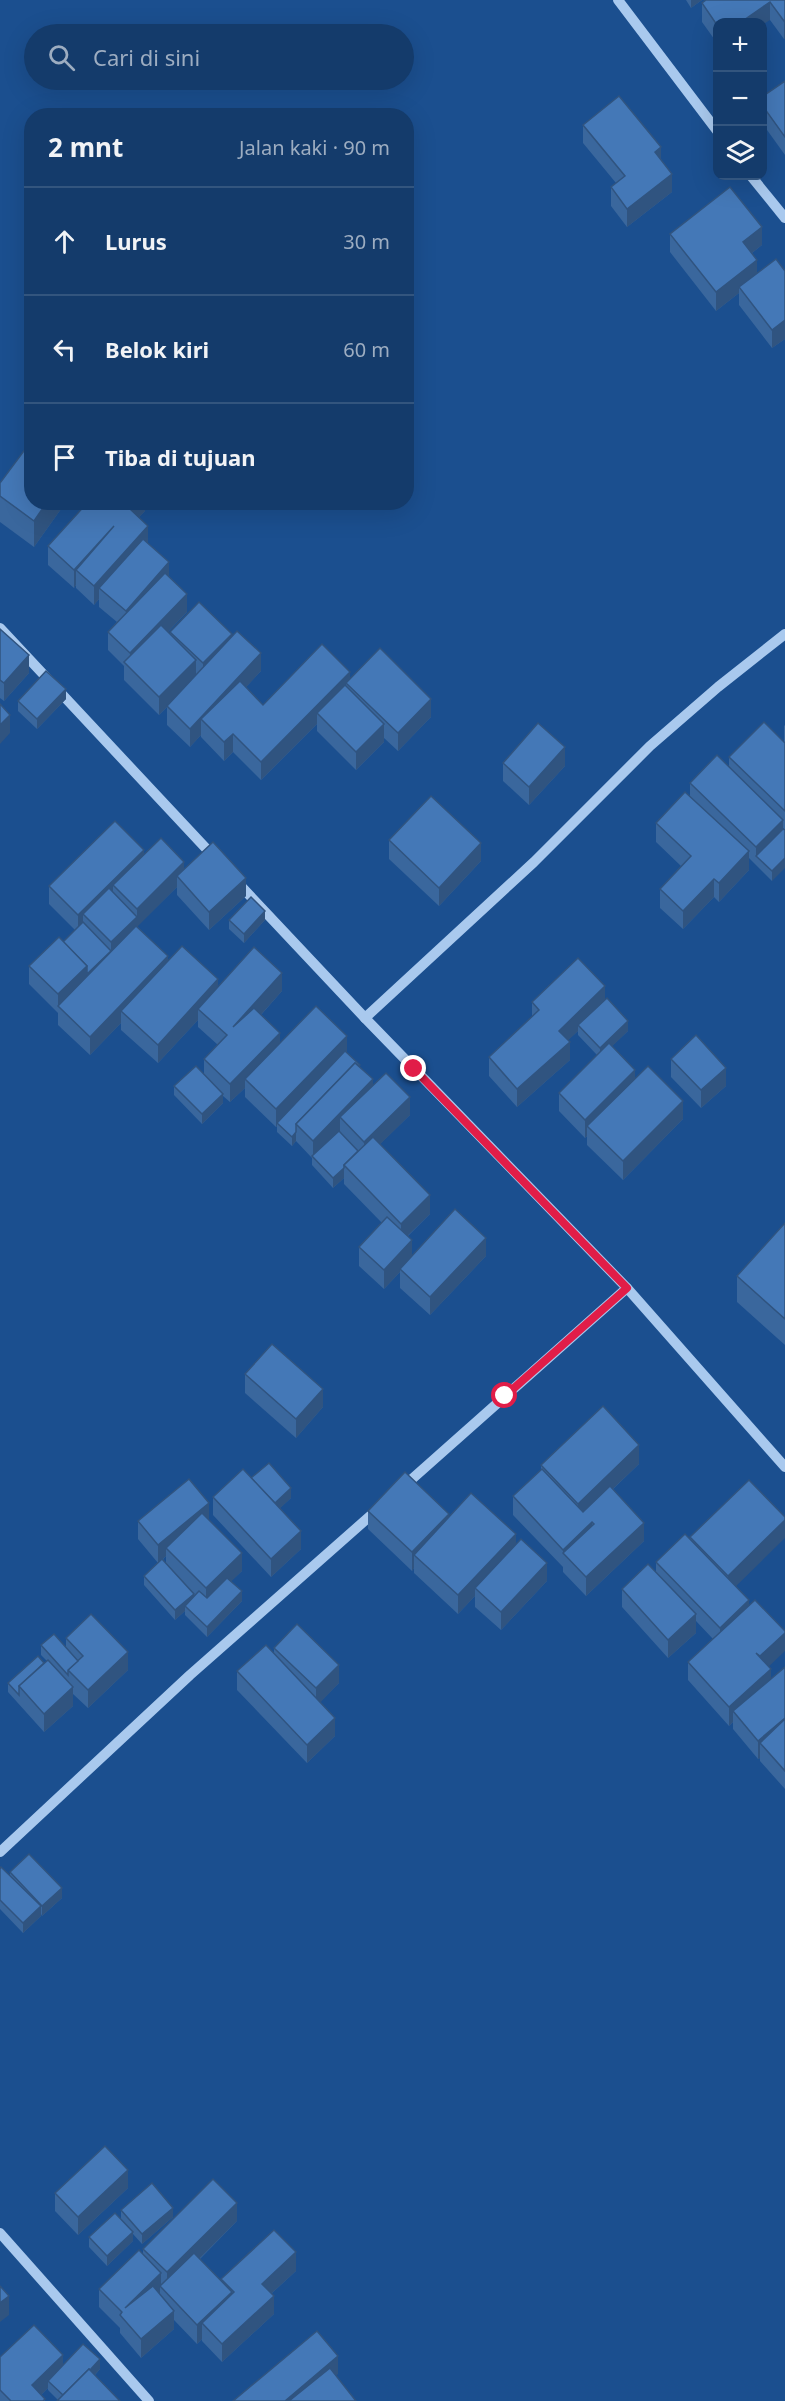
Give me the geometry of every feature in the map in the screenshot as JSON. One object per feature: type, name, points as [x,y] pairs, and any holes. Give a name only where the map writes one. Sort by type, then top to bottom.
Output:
[{"type":"street","points":[[618,0],[713,127]]},
{"type":"street","points":[[754,180],[785,219]]},
{"type":"street","points":[[0,628],[365,1018],[627,1288],[785,1467]]},
{"type":"street","points":[[365,1018],[534,862],[650,747],[718,687],[785,634]]},
{"type":"street","points":[[395,1494],[627,1288]]},
{"type":"street","points":[[0,1852],[190,1675],[386,1501]]},
{"type":"street","points":[[0,2233],[149,2401]]},
{"type":"building","points":[[706,0],[785,0],[785,20],[770,2],[747,18],[713,19],[702,3]]},
{"type":"building","points":[[785,81],[785,137],[767,112],[767,94]]},
{"type":"building","points":[[619,96],[661,147],[655,152],[672,174],[627,209],[611,187],[625,176],[583,125]]},
{"type":"building","points":[[730,187],[762,227],[743,242],[757,260],[716,292],[670,234]]},
{"type":"building","points":[[776,259],[785,271],[785,320],[772,330],[739,287]]},
{"type":"building","points":[[24,451],[24,510],[42,510],[34,521],[0,496],[0,483]]},
{"type":"building","points":[[81,510],[131,510],[148,526],[94,586],[76,570],[114,526],[74,570],[48,546]]},
{"type":"building","points":[[143,539],[169,562],[126,611],[99,588]]},
{"type":"building","points":[[165,573],[187,594],[130,653],[108,632]]},
{"type":"building","points":[[199,602],[232,634],[203,663],[170,632]]},
{"type":"building","points":[[161,625],[196,660],[159,697],[124,662]]},
{"type":"building","points":[[0,629],[29,655],[4,683],[0,680]]},
{"type":"building","points":[[237,631],[261,653],[190,729],[167,706]]},
{"type":"building","points":[[322,644],[350,672],[261,762],[233,734],[224,742],[201,719],[240,681],[263,705]]},
{"type":"building","points":[[380,648],[431,699],[398,733],[346,683]]},
{"type":"building","points":[[46,671],[66,689],[37,719],[18,701]]},
{"type":"building","points":[[345,685],[384,724],[356,752],[317,713]]},
{"type":"building","points":[[0,704],[10,715],[0,725]]},
{"type":"building","points":[[764,722],[785,743],[785,811],[729,757]]},
{"type":"building","points":[[538,723],[565,747],[529,787],[503,763]]},
{"type":"building","points":[[717,755],[783,820],[756,847],[690,783]]},
{"type":"building","points":[[685,792],[749,851],[719,883],[714,879],[683,911],[660,889],[691,856],[656,823]]},
{"type":"building","points":[[431,796],[481,843],[439,888],[389,840]]},
{"type":"building","points":[[115,821],[144,850],[78,915],[49,886]]},
{"type":"building","points":[[783,829],[785,830],[785,858],[772,871],[756,856]]},
{"type":"building","points":[[161,838],[184,862],[137,909],[113,885]]},
{"type":"building","points":[[213,842],[246,878],[209,912],[177,876]]},
{"type":"building","points":[[109,888],[137,917],[111,942],[83,914]]},
{"type":"building","points":[[251,897],[265,911],[244,934],[229,920]]},
{"type":"building","points":[[83,922],[111,951],[87,974],[87,966],[63,942]]},
{"type":"building","points":[[136,926],[168,956],[90,1037],[58,1006]]},
{"type":"building","points":[[59,937],[87,966],[58,994],[29,966]]},
{"type":"building","points":[[182,946],[218,979],[158,1045],[121,1011]]},
{"type":"building","points":[[254,947],[282,973],[233,1027],[254,1008],[280,1033],[230,1084],[204,1059],[227,1035],[198,1009]]},
{"type":"building","points":[[578,958],[605,986],[559,1031],[570,1042],[517,1089],[489,1057],[539,1010],[532,1002]]},
{"type":"building","points":[[607,998],[628,1021],[600,1048],[578,1025]]},
{"type":"building","points":[[316,1006],[347,1036],[276,1109],[245,1079]]},
{"type":"building","points":[[696,1035],[726,1068],[701,1090],[671,1059]]},
{"type":"building","points":[[609,1043],[635,1070],[585,1120],[559,1093]]},
{"type":"building","points":[[345,1051],[360,1065],[355,1063],[296,1124],[296,1132],[292,1137],[277,1123]]},
{"type":"building","points":[[355,1063],[373,1079],[313,1141],[296,1124]]},
{"type":"building","points":[[196,1066],[223,1094],[202,1114],[174,1086]]},
{"type":"building","points":[[648,1066],[683,1101],[623,1161],[587,1126]]},
{"type":"building","points":[[386,1073],[410,1097],[364,1142],[340,1117]]},
{"type":"building","points":[[339,1131],[358,1151],[333,1178],[312,1156]]},
{"type":"building","points":[[373,1137],[430,1195],[401,1224],[344,1165]]},
{"type":"building","points":[[455,1209],[486,1238],[430,1297],[400,1269]]},
{"type":"building","points":[[387,1217],[412,1240],[384,1270],[359,1247]]},
{"type":"building","points":[[785,1223],[785,1319],[737,1276]]},
{"type":"building","points":[[272,1344],[323,1389],[296,1419],[245,1374]]},
{"type":"building","points":[[603,1406],[639,1445],[578,1504],[541,1465]]},
{"type":"building","points":[[269,1463],[291,1488],[275,1503],[251,1478]]},
{"type":"building","points":[[243,1469],[301,1531],[271,1559],[213,1497]]},
{"type":"building","points":[[542,1469],[583,1512],[610,1486],[644,1523],[586,1577],[563,1553],[594,1524],[592,1522],[563,1550],[513,1496]]},
{"type":"building","points":[[405,1472],[449,1514],[412,1552],[368,1511]]},
{"type":"building","points":[[189,1479],[209,1503],[158,1545],[138,1521]]},
{"type":"building","points":[[749,1480],[785,1517],[785,1520],[728,1576],[690,1537]]},
{"type":"building","points":[[471,1493],[516,1534],[458,1595],[414,1555]]},
{"type":"building","points":[[202,1513],[242,1553],[206,1588],[166,1548]]},
{"type":"building","points":[[685,1534],[749,1600],[720,1628],[656,1562]]},
{"type":"building","points":[[521,1539],[547,1563],[501,1612],[475,1588]]},
{"type":"building","points":[[162,1559],[194,1594],[175,1610],[144,1576]]},
{"type":"building","points":[[648,1564],[696,1614],[668,1640],[622,1589]]},
{"type":"building","points":[[227,1578],[242,1591],[207,1627],[185,1606],[199,1591],[207,1598]]},
{"type":"building","points":[[755,1600],[785,1633],[760,1656],[756,1653],[771,1669],[729,1707],[688,1662]]},
{"type":"building","points":[[91,1614],[128,1652],[88,1690],[68,1670],[83,1656],[66,1638]]},
{"type":"building","points":[[297,1624],[339,1665],[316,1688],[274,1648]]},
{"type":"building","points":[[54,1634],[78,1661],[68,1670],[68,1675],[41,1645]]},
{"type":"building","points":[[266,1645],[335,1718],[307,1745],[237,1671]]},
{"type":"building","points":[[38,1656],[44,1663],[19,1686],[19,1695],[8,1683]]},
{"type":"building","points":[[48,1660],[73,1687],[44,1714],[19,1686]]},
{"type":"building","points":[[785,1667],[785,1718],[758,1741],[733,1711]]},
{"type":"building","points":[[785,1719],[785,1771],[760,1743]]},
{"type":"building","points":[[29,1854],[62,1888],[42,1906],[10,1872]]},
{"type":"building","points":[[1,1867],[41,1906],[23,1923],[0,1900]]},
{"type":"building","points":[[105,2146],[128,2170],[78,2217],[55,2193]]},
{"type":"building","points":[[213,2179],[237,2203],[167,2272],[143,2249]]},
{"type":"building","points":[[152,2183],[173,2208],[142,2234],[121,2210]]},
{"type":"building","points":[[115,2213],[133,2232],[107,2256],[89,2237]]},
{"type":"building","points":[[274,2230],[296,2252],[262,2284],[274,2296],[222,2344],[202,2323],[234,2292],[221,2279]]},
{"type":"building","points":[[139,2250],[161,2273],[125,2308],[153,2286],[174,2311],[141,2339],[120,2315],[122,2312],[99,2289]]},
{"type":"building","points":[[194,2253],[232,2292],[197,2325],[160,2286]]},
{"type":"building","points":[[0,2286],[9,2296],[0,2303]]},
{"type":"building","points":[[34,2325],[63,2355],[32,2385],[45,2399],[43,2401],[11,2401],[0,2390],[0,2357]]},
{"type":"building","points":[[317,2331],[338,2356],[285,2401],[233,2401]]},
{"type":"building","points":[[83,2344],[100,2359],[63,2395],[48,2381]]},
{"type":"building","points":[[330,2368],[356,2401],[289,2401]]},
{"type":"building","points":[[89,2369],[120,2401],[57,2401]]},
{"type":"route","points":[[414,1069],[627,1288],[505,1396]]}]
